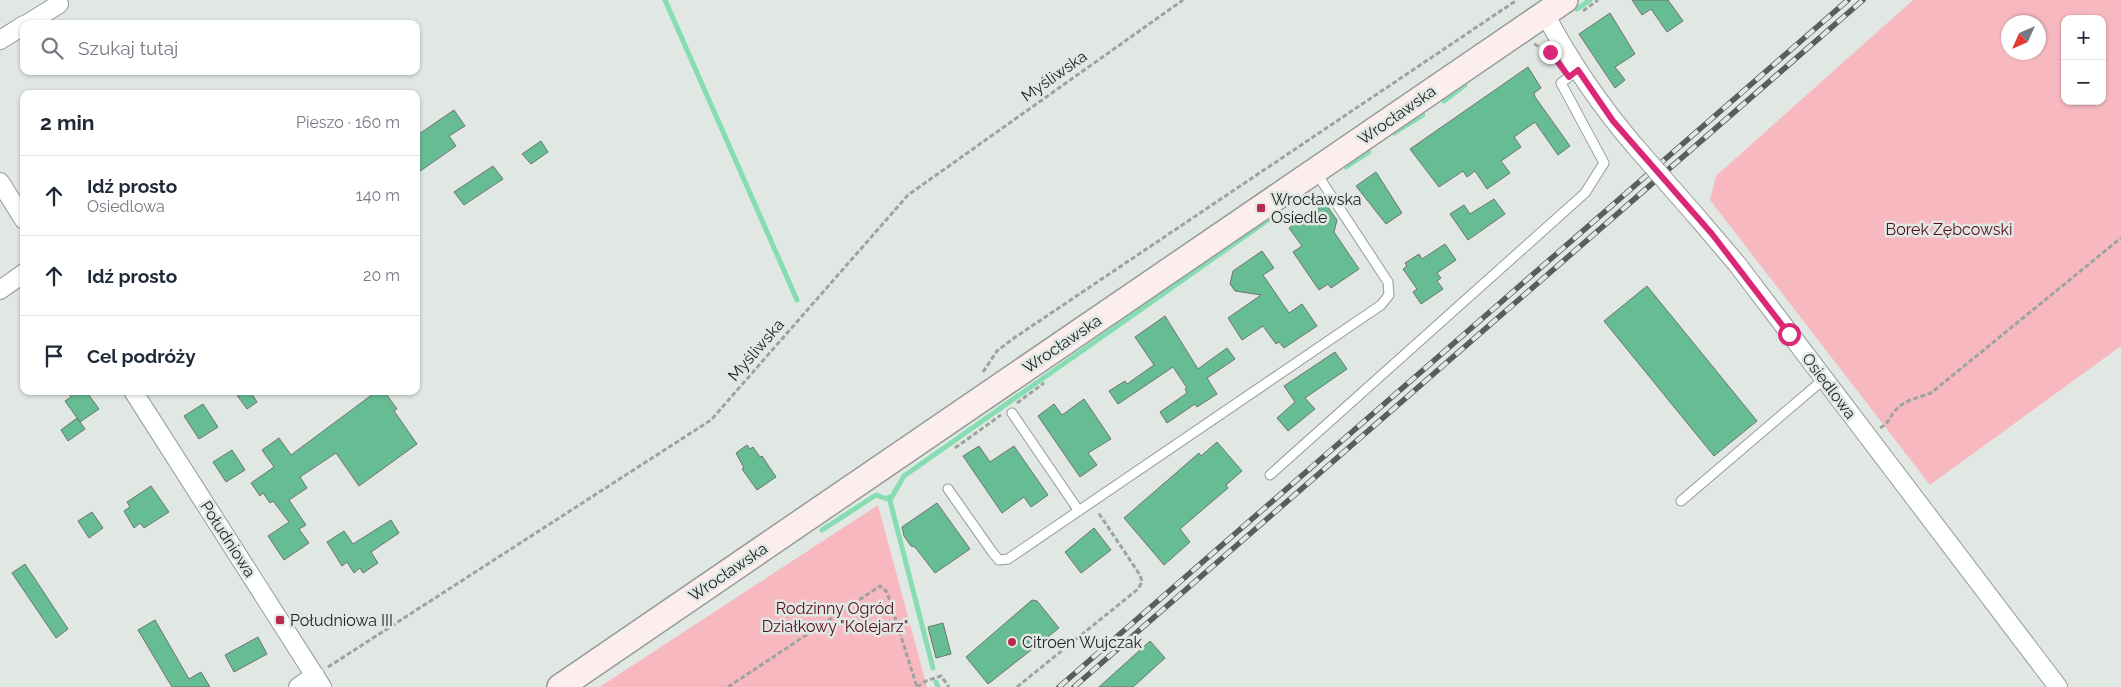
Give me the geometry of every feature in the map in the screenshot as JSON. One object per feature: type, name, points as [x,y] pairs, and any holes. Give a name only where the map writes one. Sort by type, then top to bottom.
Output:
[{"type":"main road","name":"Wrocławska","points":[[560,687],[1555,7]]},
{"type":"street","points":[[33,20],[59,4]]},
{"type":"street","name":"Osiedlowa","points":[[1555,7],[1578,70],[1602,106],[1737,264],[2058,687]]},
{"type":"street","points":[[0,40],[20,28]]},
{"type":"street","points":[[0,182],[20,214]]},
{"type":"street","points":[[0,290],[20,277]]},
{"type":"street","name":"Południowa","points":[[136,395],[318,681]]},
{"type":"street","points":[[298,687],[318,681]]},
{"type":"lane","points":[[1270,475],[1585,193],[1604,163],[1561,83],[1578,70]]},
{"type":"lane","points":[[948,489],[992,553],[999,560],[1008,559],[1381,305],[1389,295],[1388,282],[1315,171]]},
{"type":"lane","points":[[1681,501],[1824,379]]},
{"type":"lane","points":[[1012,413],[1079,511]]},
{"type":"path","name":"Myśliwska","points":[[318,681],[711,420],[908,195],[1182,0]]},
{"type":"path","points":[[982,373],[997,351],[1014,338],[1517,0]]},
{"type":"path","points":[[1526,49],[1534,44],[1550,52]]},
{"type":"path","points":[[1879,428],[1888,423],[1895,410],[1931,393],[2121,238]]},
{"type":"path","points":[[955,448],[1002,414]]},
{"type":"path","points":[[1017,687],[1138,589],[1142,582],[1140,575],[1092,502]]},
{"type":"path","points":[[728,687],[880,586],[887,592],[917,687],[926,681],[941,676],[949,687]]},
{"type":"green space","name":"Borek Zębcowski","points":[[1913,0],[2121,0],[2121,346],[1930,485],[1710,200],[1716,176]]},
{"type":"green space","name":"Rodzinny Ogród Działkowy \"Kolejarz\"","points":[[878,505],[927,687],[600,687],[601,686]]},
{"type":"building","points":[[1632,0],[1668,0],[1683,21],[1667,32],[1651,9],[1642,15]]},
{"type":"building","points":[[1610,13],[1635,54],[1615,67],[1625,80],[1615,88],[1579,34]]},
{"type":"building","points":[[1528,67],[1541,88],[1534,93],[1535,97],[1570,146],[1558,155],[1535,122],[1514,137],[1521,147],[1501,161],[1510,173],[1487,189],[1475,171],[1467,177],[1463,171],[1439,187],[1410,149]]},
{"type":"building","points":[[454,110],[465,126],[449,136],[456,146],[420,171],[420,133]]},
{"type":"building","points":[[541,141],[548,152],[531,164],[522,154]]},
{"type":"building","points":[[493,166],[503,179],[464,205],[454,192]]},
{"type":"building","points":[[1376,172],[1402,213],[1386,224],[1356,186]]},
{"type":"building","points":[[1322,199],[1337,220],[1334,232],[1359,269],[1331,288],[1328,284],[1319,290],[1293,252],[1302,246],[1289,228],[1308,213],[1316,217]]},
{"type":"building","points":[[1494,199],[1505,214],[1468,240],[1450,214],[1464,205],[1470,214]]},
{"type":"building","points":[[1445,244],[1456,260],[1437,273],[1441,278],[1437,281],[1443,289],[1421,304],[1413,292],[1417,289],[1403,269],[1407,266],[1405,263],[1419,254],[1422,259]]},
{"type":"building","points":[[1262,251],[1274,268],[1263,275],[1289,313],[1302,304],[1317,326],[1284,348],[1279,342],[1276,344],[1263,326],[1242,340],[1228,318],[1261,295],[1235,291],[1230,284],[1233,271]]},
{"type":"building","points":[[1647,286],[1757,421],[1714,456],[1604,321]]},
{"type":"building","points":[[1165,316],[1198,369],[1227,348],[1235,359],[1207,378],[1217,394],[1197,407],[1195,404],[1167,423],[1160,412],[1187,393],[1185,389],[1187,388],[1173,367],[1118,404],[1109,391],[1125,381],[1127,384],[1154,365],[1135,337]]},
{"type":"building","points":[[1335,352],[1347,369],[1305,398],[1315,409],[1288,431],[1277,418],[1295,402],[1284,386]]},
{"type":"building","points":[[70,395],[89,395],[99,409],[80,422],[65,401],[71,397]]},
{"type":"building","points":[[237,395],[253,395],[257,402],[247,409]]},
{"type":"building","points":[[372,395],[387,395],[397,409],[394,411],[417,444],[359,486],[336,453],[300,477],[307,488],[289,500],[306,525],[299,529],[309,543],[284,560],[268,536],[289,522],[273,501],[270,503],[263,493],[260,496],[251,483],[274,467],[262,450],[279,438],[291,455]]},
{"type":"building","points":[[1084,399],[1111,439],[1088,453],[1097,465],[1080,477],[1038,416],[1054,404],[1062,415]]},
{"type":"building","points":[[203,404],[218,427],[199,439],[184,416]]},
{"type":"building","points":[[77,418],[85,429],[68,441],[61,430]]},
{"type":"building","points":[[1217,442],[1242,471],[1226,485],[1228,488],[1180,529],[1190,542],[1164,565],[1124,518],[1199,453],[1201,456]]},
{"type":"building","points":[[747,445],[750,449],[753,447],[760,457],[762,456],[776,477],[757,490],[742,469],[744,468],[736,453]]},
{"type":"building","points":[[979,446],[990,462],[1014,446],[1048,495],[1031,507],[1024,497],[1002,513],[963,456]]},
{"type":"building","points":[[232,450],[245,470],[226,482],[213,462]]},
{"type":"building","points":[[151,486],[169,512],[144,528],[140,523],[134,528],[124,511],[130,507],[127,502]]},
{"type":"building","points":[[937,503],[970,549],[935,573],[915,547],[911,546],[904,536],[902,527]]},
{"type":"building","points":[[92,512],[103,528],[89,538],[78,521]]},
{"type":"building","points":[[391,520],[399,533],[371,552],[378,563],[363,573],[360,568],[354,573],[347,562],[342,566],[327,542],[344,531],[353,544]]},
{"type":"building","points":[[1094,528],[1111,550],[1081,573],[1065,552]]},
{"type":"building","points":[[25,564],[68,629],[56,638],[12,573]]},
{"type":"building","name":"Citroen Wujczak","points":[[1032,600],[1037,601],[1059,628],[988,684],[966,657]]},
{"type":"building","points":[[155,620],[189,679],[201,672],[210,687],[172,687],[138,630]]},
{"type":"building","points":[[943,623],[951,654],[936,658],[928,627]]},
{"type":"building","points":[[258,637],[267,654],[234,672],[225,655]]},
{"type":"building","points":[[1150,641],[1165,658],[1133,687],[1099,687]]},
{"type":"waterway","points":[[665,0],[797,300]]},
{"type":"waterway","points":[[1577,9],[1590,0]]},
{"type":"waterway","points":[[1444,101],[1465,85]]},
{"type":"waterway","points":[[1394,133],[1423,115]]},
{"type":"waterway","points":[[1346,167],[1369,152]]},
{"type":"waterway","points":[[822,530],[876,495],[890,500],[904,476],[1268,220]]},
{"type":"waterway","points":[[889,497],[933,668]]},
{"type":"waterway","points":[[936,682],[938,687]]},
{"type":"railway","points":[[1059,687],[1848,0]]},
{"type":"railway","points":[[1074,687],[1863,0]]},
{"type":"place","name":"Wrocławska Osiedle","points":[[1261,208]]},
{"type":"place","name":"Południowa III","points":[[280,620]]},
{"type":"place","name":"Citroen Wujczak","points":[[1012,642]]},
{"type":"route","points":[[1550,52],[1569,77],[1578,70],[1613,121],[1737,264],[1789,334]]}]
